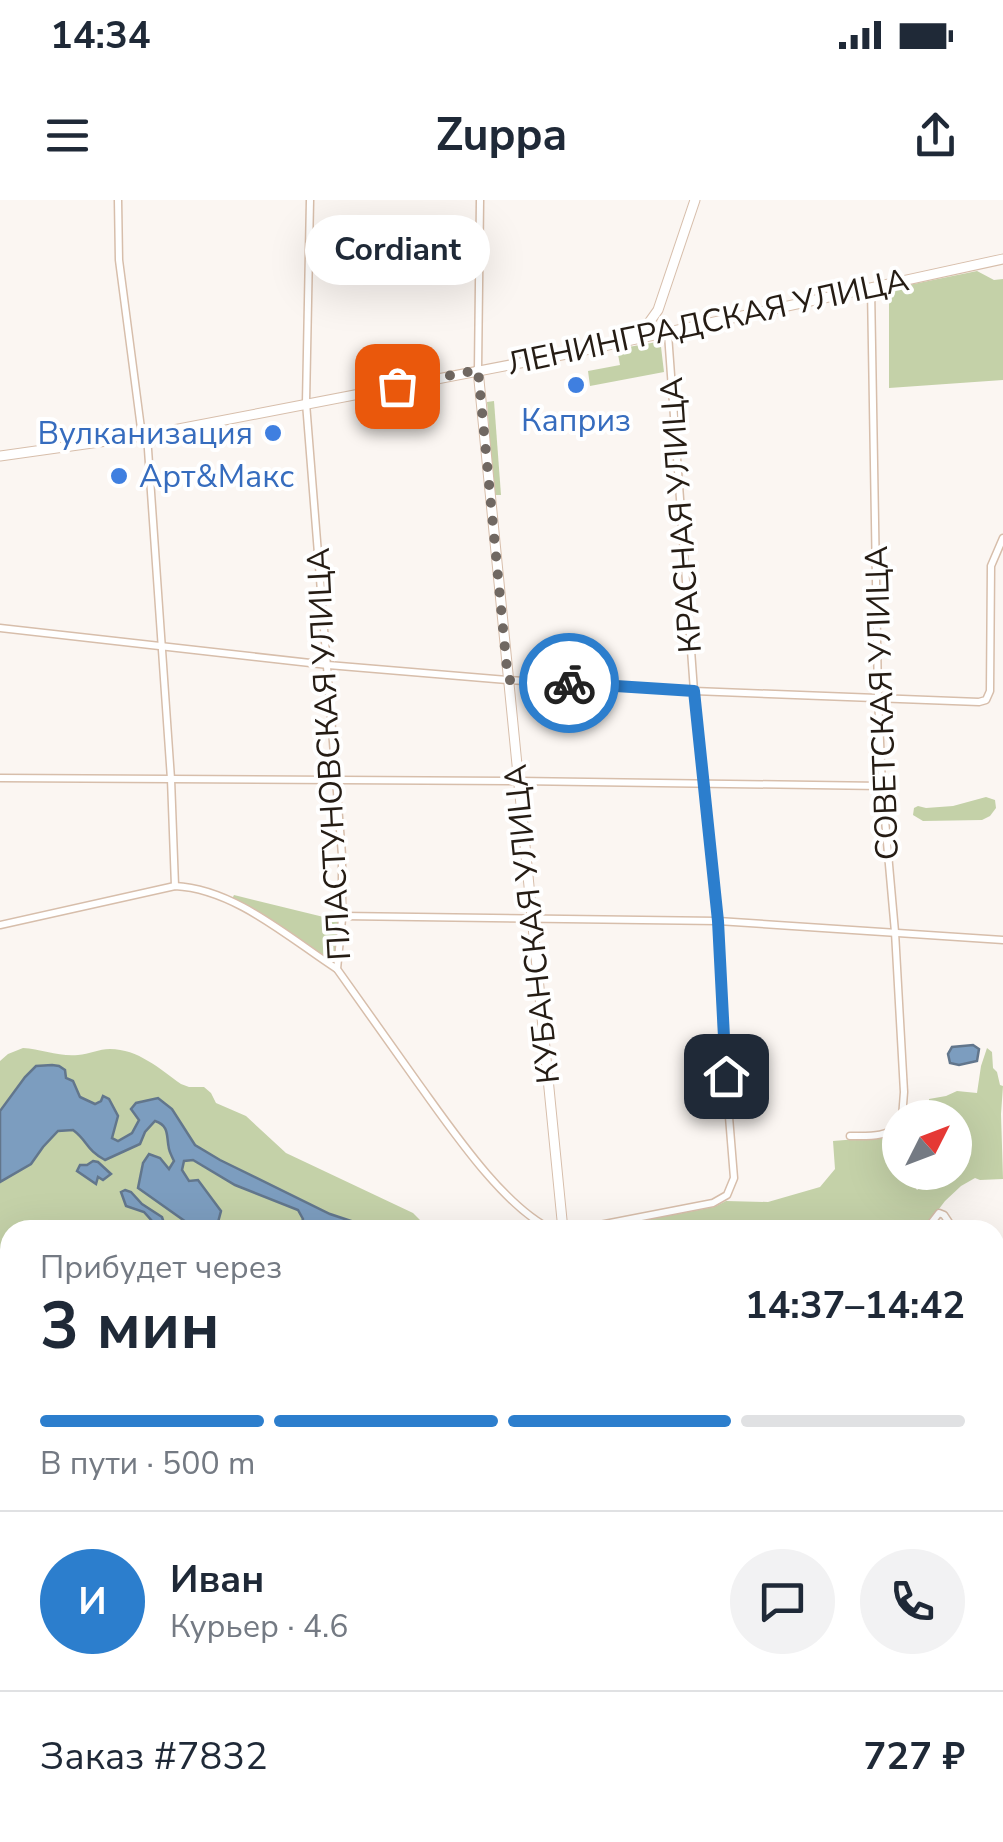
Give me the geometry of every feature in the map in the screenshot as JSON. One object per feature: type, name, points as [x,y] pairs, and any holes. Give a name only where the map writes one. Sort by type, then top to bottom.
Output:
[{"type":"street","points":[[118,200],[119,260],[145,435],[171,779],[175,886]]},
{"type":"street","name":"ПЛАСТУНОВСКАЯ УЛИЦА","points":[[310,200],[306,404],[342,856],[338,969],[473,1155],[520,1209],[535,1220]]},
{"type":"street","name":"КУБАНСКАЯ УЛИЦА","points":[[480,200],[478,370],[562,1220]]},
{"type":"street","name":"КРАСНАЯ УЛИЦА","points":[[621,343],[648,324],[658,310],[695,200]]},
{"type":"street","name":"ЛЕНИНГРАДСКАЯ УЛИЦА","points":[[0,456],[145,435],[668,334],[1003,259]]},
{"type":"street","name":"СОВЕТСКАЯ УЛИЦА","points":[[871,288],[878,697],[903,1100]]},
{"type":"street","points":[[658,310],[660,324],[668,334]]},
{"type":"street","name":"КРАСНАЯ УЛИЦА","points":[[625,1220],[713,1203],[728,1196],[734,1172],[722,1043],[718,921],[694,691],[668,334]]},
{"type":"street","points":[[0,628],[328,665],[508,680],[979,702],[986,700],[990,691],[992,566],[1003,538]]},
{"type":"street","points":[[0,778],[882,786]]},
{"type":"street","points":[[0,924],[175,886],[194,888],[228,900],[338,969]]},
{"type":"street","points":[[342,916],[718,921],[1003,940]]},
{"type":"street","name":"СОВЕТСКАЯ УЛИЦА","points":[[850,1136],[882,1134]]},
{"type":"green space","points":[[977,271],[994,280],[1003,279],[1003,380],[889,388],[889,289]]},
{"type":"green space","points":[[657,342],[664,372],[590,386],[588,371],[620,365],[617,349]]},
{"type":"green space","points":[[494,401],[501,495],[494,495],[487,402]]},
{"type":"green space","points":[[986,797],[995,800],[996,808],[982,820],[923,821],[913,815],[918,806],[953,806]]},
{"type":"green space","points":[[234,895],[340,921],[336,959],[332,961],[232,899]]},
{"type":"green space","points":[[23,1048],[71,1055],[110,1049],[139,1056],[181,1084],[204,1087],[216,1103],[246,1116],[286,1153],[413,1213],[420,1220],[348,1220],[330,1214],[220,1160],[195,1145],[184,1128],[131,1109],[139,1120],[133,1133],[118,1141],[111,1138],[118,1116],[101,1101],[95,1104],[80,1097],[73,1081],[25,1077],[0,1111],[0,1061]]},
{"type":"green space","points":[[987,1048],[992,1052],[993,1068],[1003,1086],[1003,1179],[972,1180],[972,1100],[929,1100],[957,1091],[977,1093]]},
{"type":"green space","points":[[155,1121],[160,1123],[174,1161],[169,1169],[149,1154],[142,1163],[138,1188],[183,1220],[0,1220],[0,1182],[31,1164],[58,1131],[73,1129],[105,1159],[140,1144]]},
{"type":"green space","points":[[882,1137],[882,1190],[957,1190],[931,1220],[646,1220],[714,1207],[726,1201],[768,1202],[820,1187],[835,1169],[833,1141]]},
{"type":"green space","points":[[194,1160],[235,1185],[298,1210],[303,1220],[219,1220],[221,1211],[190,1181],[182,1170],[184,1161]]},
{"type":"water","points":[[973,1045],[979,1049],[977,1061],[950,1063],[948,1054],[952,1047]]},
{"type":"water","points":[[36,1066],[59,1066],[65,1070],[66,1078],[73,1081],[80,1097],[95,1104],[103,1096],[109,1099],[118,1116],[112,1138],[118,1141],[132,1133],[139,1120],[131,1109],[136,1103],[158,1098],[172,1109],[195,1145],[348,1220],[303,1220],[298,1210],[235,1185],[193,1160],[184,1161],[182,1170],[189,1181],[198,1180],[221,1211],[219,1220],[183,1220],[138,1188],[149,1154],[160,1158],[169,1169],[174,1161],[165,1129],[155,1121],[140,1144],[105,1160],[73,1130],[58,1131],[31,1164],[0,1182],[0,1111]]},
{"type":"water","points":[[93,1161],[111,1174],[103,1180],[98,1177],[96,1184],[77,1171],[80,1165]]},
{"type":"water","points":[[121,1192],[131,1192],[163,1220],[151,1220],[144,1212],[126,1206]]},
{"type":"way so far","points":[[397,386],[478,370],[508,680],[569,683]]},
{"type":"place","name":"Каприз","points":[[576,385]]},
{"type":"place","name":"Cordiant","points":[[397,386]]},
{"type":"place","name":"Вулканизация","points":[[273,433]]},
{"type":"place","name":"Арт&Макс","points":[[119,476]]},
{"type":"route","points":[[569,683],[694,691],[718,921],[726,1076]]}]
